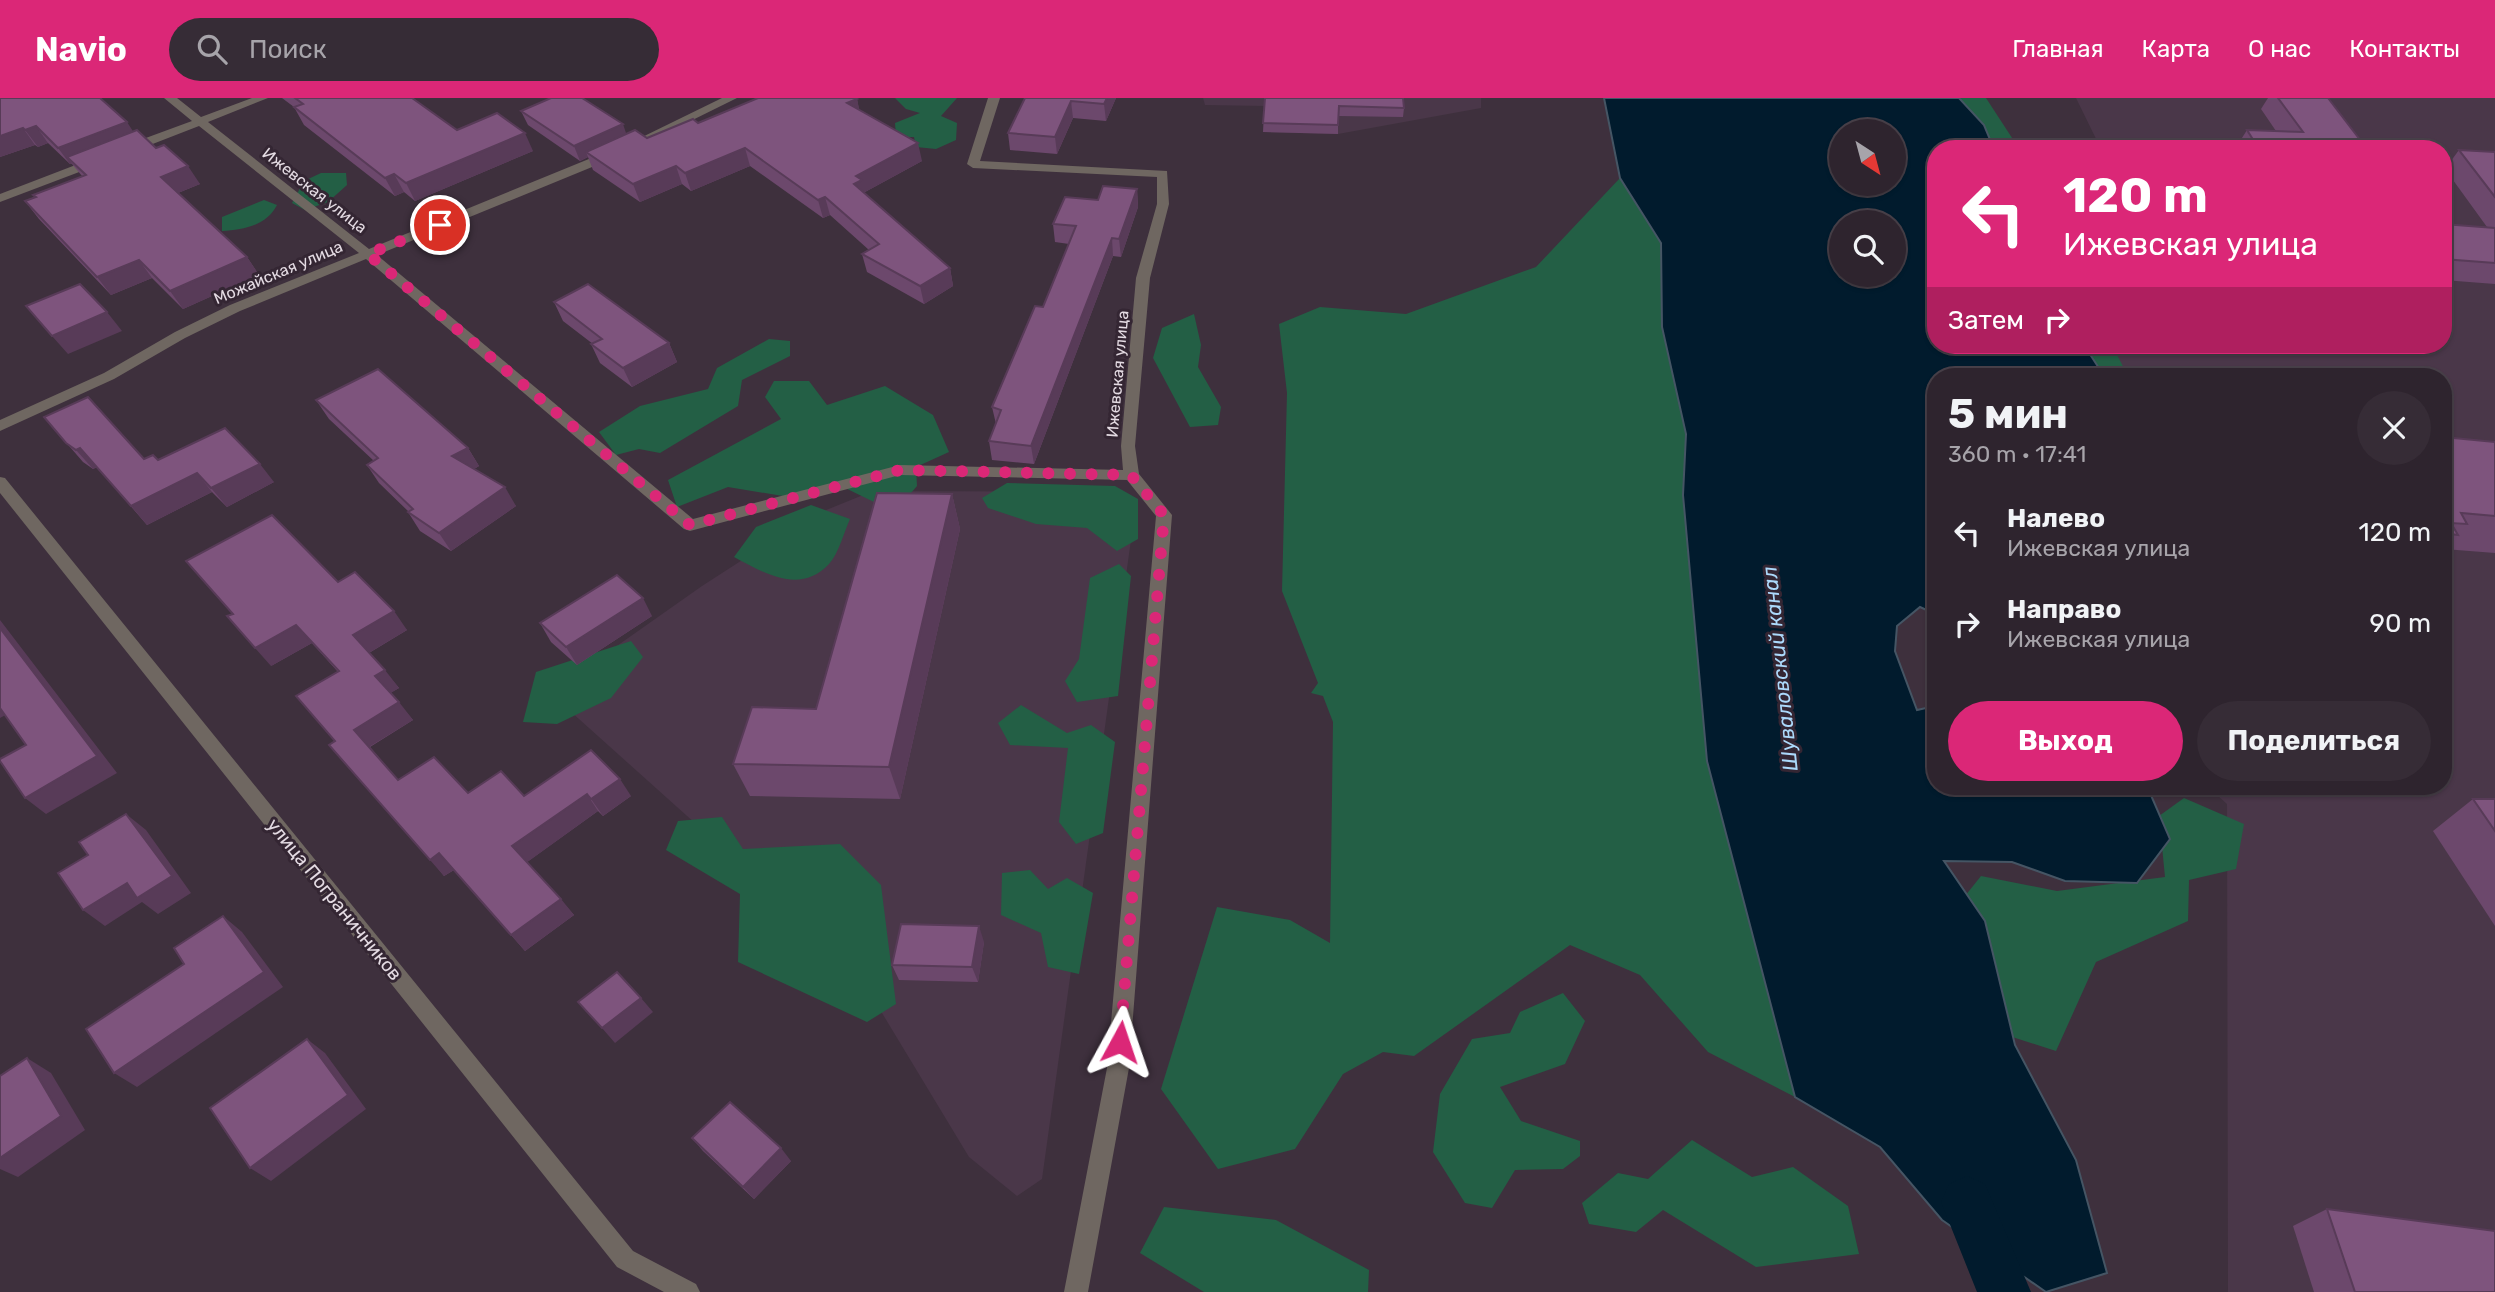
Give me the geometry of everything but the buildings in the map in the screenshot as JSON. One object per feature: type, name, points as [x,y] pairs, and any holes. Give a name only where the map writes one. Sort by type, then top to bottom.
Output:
[{"type":"street","name":"Ижевская улица","points":[[170,98],[368,254],[690,525],[900,470],[1131,475],[1128,446],[1143,278],[1163,204],[1163,174],[973,164],[994,98]]},
{"type":"street","points":[[0,198],[262,98]]},
{"type":"street","name":"Можайская улица","points":[[0,426],[109,376],[180,334],[235,308],[607,157],[731,98]]},
{"type":"street","points":[[1076,1292],[1118,1069],[1164,515],[1131,475]]},
{"type":"street","name":"улица Пограничников","points":[[0,482],[625,1259],[688,1292]]},
{"type":"shaded area","points":[[1203,98],[1481,98],[1481,108],[1338,134],[1263,132],[1265,106],[1205,105]]},
{"type":"shaded area","points":[[2076,98],[2495,98],[2495,1292],[2228,1292],[2227,804],[2217,795],[2452,795],[2452,368],[2123,368],[2116,354],[2452,354],[2452,140],[2097,140]]},
{"type":"shaded area","points":[[873,491],[1111,492],[1136,504],[1042,1179],[1017,1196],[969,1157],[853,965],[550,693],[702,586],[809,517]]},
{"type":"green space","points":[[895,98],[957,98],[941,116],[957,123],[956,140],[936,149],[916,147],[914,137],[896,137],[895,123],[920,113],[906,109]]},
{"type":"green space","points":[[1960,98],[1986,98],[2013,140],[1984,140]]},
{"type":"green space","points":[[321,173],[346,173],[347,185],[328,202],[305,210],[292,203],[304,181]]},
{"type":"green space","points":[[1620,178],[1661,243],[1662,327],[1686,434],[1683,495],[1707,761],[1795,1097],[1708,1052],[1640,975],[1570,945],[1414,1056],[1383,1052],[1343,1074],[1295,1149],[1218,1169],[1161,1089],[1217,907],[1290,920],[1330,943],[1333,722],[1323,696],[1311,693],[1318,683],[1282,591],[1287,393],[1279,324],[1320,307],[1406,314],[1536,267]]},
{"type":"green space","points":[[264,200],[277,205],[261,222],[246,228],[222,231],[222,217]]},
{"type":"green space","points":[[1194,314],[1201,345],[1198,367],[1221,407],[1218,425],[1190,427],[1153,358],[1162,328]]},
{"type":"green space","points":[[769,339],[790,341],[790,356],[742,380],[738,406],[660,453],[639,449],[616,455],[599,432],[640,406],[708,389],[717,368]]},
{"type":"green space","points":[[2081,354],[2117,354],[2124,368],[2091,368]]},
{"type":"green space","points":[[774,381],[809,381],[827,405],[885,386],[933,415],[949,452],[916,467],[917,486],[905,500],[876,503],[837,484],[783,496],[728,487],[677,507],[668,480],[781,419],[765,397]]},
{"type":"green space","points":[[1007,483],[1115,486],[1138,499],[1138,539],[1117,551],[1087,528],[1036,524],[988,508],[982,498]]},
{"type":"green space","points":[[811,505],[850,519],[833,559],[818,573],[794,580],[782,578],[734,557],[756,527]]},
{"type":"green space","points":[[1119,564],[1131,576],[1118,696],[1077,702],[1065,681],[1079,659],[1090,578]]},
{"type":"green space","points":[[631,641],[643,657],[611,698],[557,724],[523,722],[536,672]]},
{"type":"green space","points":[[1021,705],[1067,733],[1091,725],[1115,742],[1103,833],[1076,844],[1059,822],[1068,748],[1010,745],[998,723]]},
{"type":"green space","points":[[2184,798],[2244,824],[2236,869],[2189,880],[2188,921],[2096,962],[2056,1051],[2000,1033],[1957,906],[1981,876],[2057,891],[2165,877],[2159,816]]},
{"type":"green space","points":[[722,817],[743,849],[840,844],[881,885],[896,1004],[867,1022],[738,962],[740,894],[666,850],[678,821]]},
{"type":"green space","points":[[1030,870],[1048,889],[1067,878],[1093,893],[1079,974],[1048,967],[1041,933],[1001,915],[1002,873]]},
{"type":"green space","points":[[1563,993],[1585,1021],[1565,1064],[1500,1087],[1521,1121],[1580,1141],[1580,1156],[1563,1169],[1515,1170],[1492,1208],[1465,1203],[1433,1152],[1440,1094],[1472,1039],[1510,1033],[1520,1012]]},
{"type":"green space","points":[[1692,1140],[1752,1177],[1793,1167],[1848,1206],[1859,1254],[1756,1267],[1663,1210],[1636,1232],[1589,1224],[1582,1203],[1618,1173],[1648,1179]]},
{"type":"green space","points":[[1164,1207],[1276,1220],[1369,1270],[1368,1292],[1204,1292],[1140,1253]]},
{"type":"water","points":[[1604,98],[1959,98],[1984,125],[1990,140],[1927,140],[1927,354],[2090,354],[2099,368],[1927,368],[1927,610],[1920,607],[1897,626],[1895,651],[1917,710],[1927,708],[1927,795],[2151,795],[2170,839],[2137,883],[2065,881],[2012,862],[1944,861],[1985,921],[2015,1045],[2076,1160],[2107,1273],[2046,1292],[1942,1220],[1880,1147],[1795,1097],[1707,761],[1683,495],[1686,434],[1662,327],[1661,243],[1620,178]]},
{"type":"waterway","name":"Шуваловский канал","points":[[1967,1202],[2004,1292]]},
{"type":"route","points":[[440,225],[368,254],[690,525],[900,470],[1131,475],[1164,515],[1120,1042]]}]
